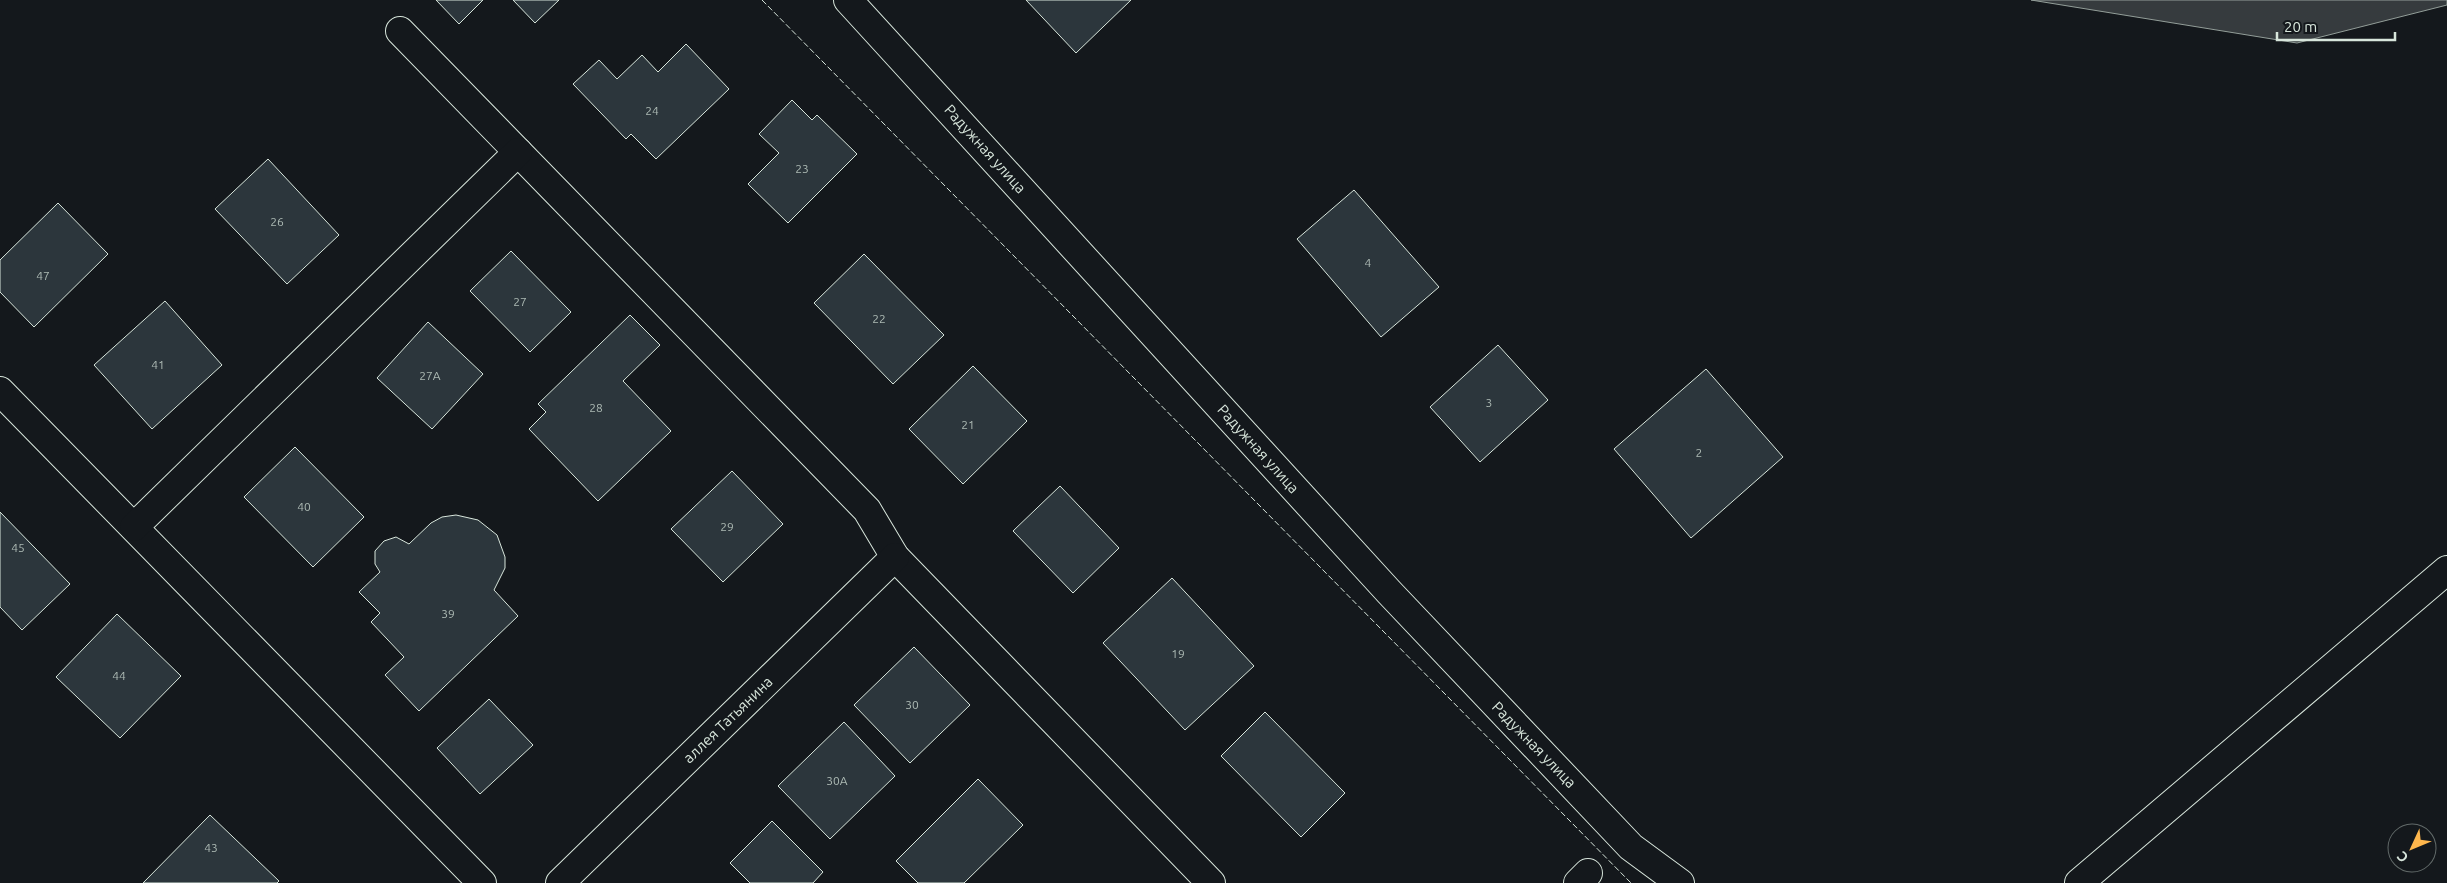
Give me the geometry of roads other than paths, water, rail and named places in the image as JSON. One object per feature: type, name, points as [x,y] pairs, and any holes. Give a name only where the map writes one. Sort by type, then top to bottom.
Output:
[{"type":"street","name":"Радужная улица","points":[[848,0],[1389,592],[1631,847],[1680,883]]},
{"type":"street","points":[[400,31],[866,510],[895,557],[1210,883]]},
{"type":"street","points":[[134,527],[518,152]]},
{"type":"street","points":[[0,390],[482,883]]},
{"type":"street","name":"аллея Татьянина","points":[[560,883],[895,557]]},
{"type":"street","points":[[2082,882],[2447,570]]}]
